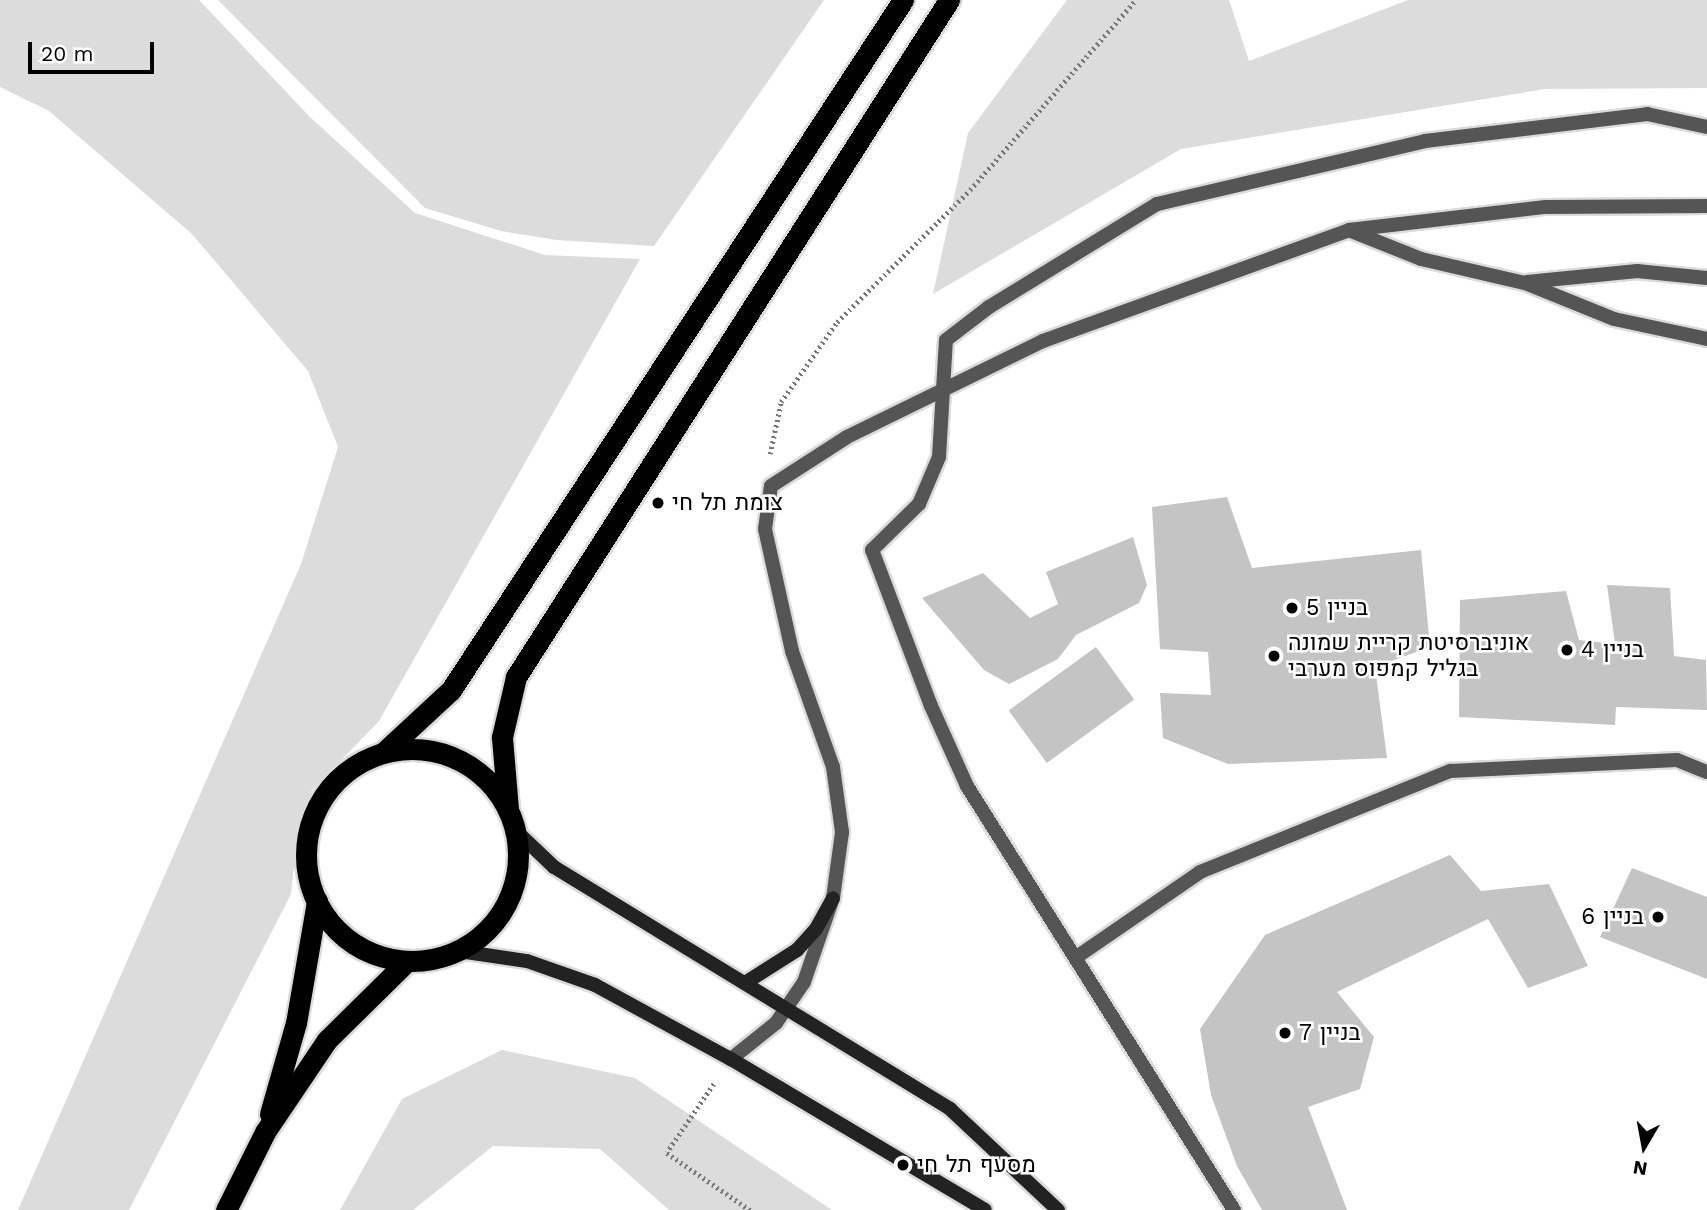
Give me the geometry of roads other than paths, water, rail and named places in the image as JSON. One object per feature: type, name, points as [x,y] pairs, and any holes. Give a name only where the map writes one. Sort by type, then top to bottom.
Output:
[{"type":"highway","points":[[903,0],[450,690],[407,735],[383,752],[352,767],[326,791],[310,821],[305,856],[317,901],[327,920],[349,942],[376,956],[406,962],[434,960],[459,951],[489,930],[509,901],[519,867],[517,832],[508,809],[502,737],[516,677],[949,0]]},
{"type":"highway","points":[[383,752],[418,749],[447,755],[474,768],[508,809]]},
{"type":"highway","points":[[265,1132],[301,1003],[317,901]]},
{"type":"highway","points":[[226,1210],[265,1132],[327,1040],[406,962]]},
{"type":"main road","points":[[517,832],[554,867],[950,1109],[1058,1210]]},
{"type":"main road","points":[[745,983],[797,950],[816,929],[834,898]]},
{"type":"main road","points":[[459,951],[527,961],[595,985],[731,1059],[985,1210]]},
{"type":"street","points":[[1234,1210],[1078,956],[967,786],[930,706],[872,550],[919,504],[939,457],[946,340],[989,307],[1157,204],[1425,141],[1647,114],[1707,127]]},
{"type":"street","points":[[731,1059],[762,1037],[788,1008],[818,948],[834,898],[842,832],[841,800],[792,651],[765,529],[771,486],[847,437],[942,394],[1043,341],[1349,230],[1546,207],[1707,206]]},
{"type":"street","points":[[1349,230],[1421,259],[1525,283],[1614,319],[1707,339]]},
{"type":"street","points":[[1525,283],[1637,271],[1707,278]]},
{"type":"street","points":[[1078,956],[1200,872],[1450,771],[1678,760],[1707,772]]},
{"type":"place","name":"צומת תל חי","points":[[658,503]]},
{"type":"place","name":"בניין 5","points":[[1292,608]]},
{"type":"place","name":"בניין 4","points":[[1567,650]]},
{"type":"place","name":"אוניברסיטת קריית שמונה בגליל קמפוס מערבי","points":[[1274,656]]},
{"type":"place","name":"בניין 6","points":[[1658,917]]},
{"type":"place","name":"בניין 7","points":[[1285,1033]]},
{"type":"place","name":"מסעף תל חי","points":[[903,1165]]}]
